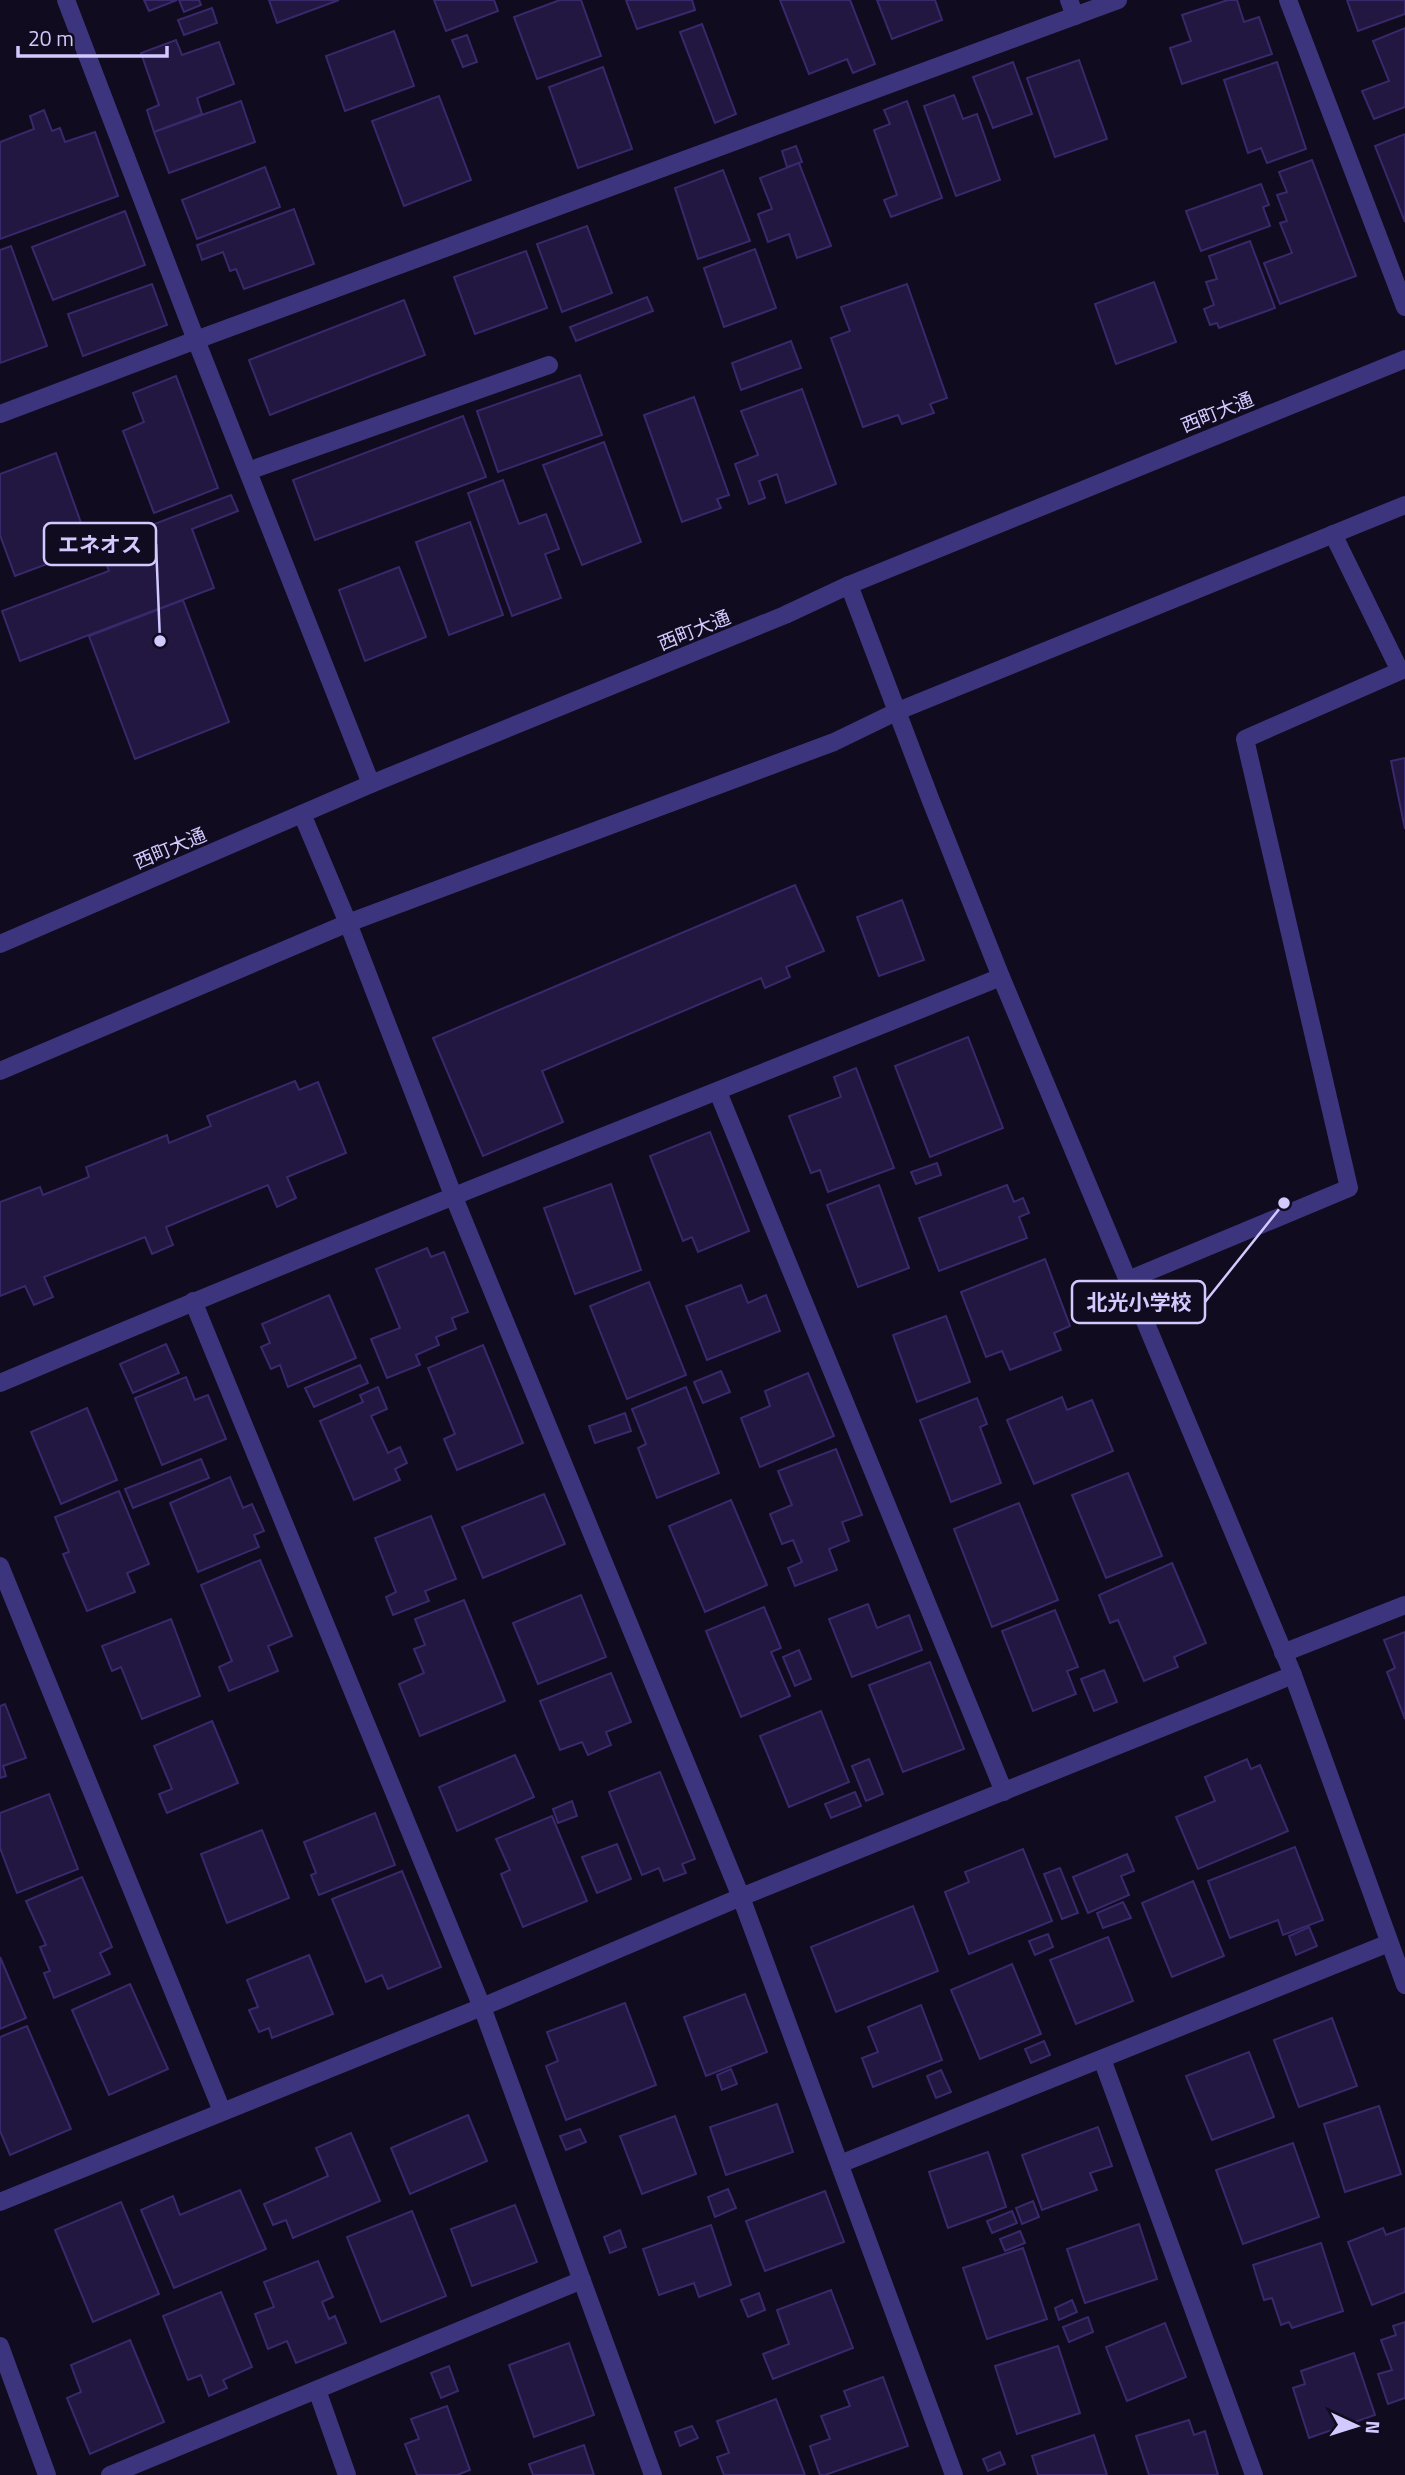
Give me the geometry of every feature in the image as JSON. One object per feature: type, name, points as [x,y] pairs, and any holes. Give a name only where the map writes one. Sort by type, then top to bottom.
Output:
[{"type":"street","points":[[66,0],[196,340],[372,784]]},
{"type":"street","points":[[0,414],[1072,8],[1118,0]]},
{"type":"street","points":[[1288,0],[1405,307]]},
{"type":"street","name":"西町大通","points":[[0,944],[372,784],[785,615],[849,585],[1405,359]]},
{"type":"street","points":[[248,471],[549,365]]},
{"type":"street","points":[[0,1071],[348,923],[834,741],[898,711],[1405,505]]},
{"type":"street","points":[[1128,1280],[1349,1188],[1245,738],[1402,670],[1333,534]]},
{"type":"street","points":[[849,585],[1001,977],[1293,1675],[1405,1985]]},
{"type":"street","points":[[302,814],[348,923],[453,1195],[741,1897],[954,2475]]},
{"type":"street","points":[[0,1383],[453,1195],[718,1092],[1001,977]]},
{"type":"street","points":[[718,1092],[1004,1793]]},
{"type":"street","points":[[193,1301],[482,2007],[653,2475]]},
{"type":"street","points":[[0,1566],[222,2111]]},
{"type":"street","points":[[1283,1653],[1405,1605]]},
{"type":"street","points":[[0,2203],[482,2007],[741,1897],[1293,1675]]},
{"type":"street","points":[[841,2164],[1389,1943]]},
{"type":"street","points":[[1102,2059],[1254,2475]]},
{"type":"street","points":[[110,2475],[582,2280]]},
{"type":"street","points":[[0,2346],[47,2475]]},
{"type":"street","points":[[317,2390],[348,2475]]},
{"type":"building","points":[[144,0],[177,0],[149,11]]},
{"type":"building","points":[[179,0],[199,0],[201,5],[184,12]]},
{"type":"building","points":[[269,0],[339,0],[277,23]]},
{"type":"building","points":[[434,0],[494,0],[498,11],[446,31]]},
{"type":"building","points":[[560,0],[581,0],[601,56],[537,79],[514,17]]},
{"type":"building","points":[[626,0],[692,0],[695,10],[637,29]]},
{"type":"building","points":[[780,0],[850,0],[875,64],[853,73],[847,59],[809,74]]},
{"type":"building","points":[[877,0],[935,0],[942,20],[892,39]]},
{"type":"building","points":[[1228,0],[1237,0],[1244,22],[1259,17],[1272,54],[1182,84],[1170,48],[1191,41],[1182,15]]},
{"type":"building","points":[[1347,0],[1405,0],[1405,14],[1358,31]]},
{"type":"building","points":[[212,8],[217,23],[184,35],[178,20]]},
{"type":"building","points":[[702,24],[736,114],[715,123],[680,32]]},
{"type":"building","points":[[1405,28],[1405,107],[1374,119],[1362,91],[1389,81],[1373,41]]},
{"type":"building","points":[[394,31],[414,86],[345,111],[326,56]]},
{"type":"building","points":[[467,35],[477,62],[463,67],[452,40]]},
{"type":"building","points":[[176,40],[182,55],[219,42],[234,84],[197,98],[202,114],[154,132],[147,110],[159,105],[141,53]]},
{"type":"building","points":[[1079,60],[1107,139],[1055,157],[1027,78]]},
{"type":"building","points":[[1013,62],[1032,114],[993,128],[973,77]]},
{"type":"building","points":[[1277,62],[1306,149],[1267,163],[1261,148],[1248,153],[1224,80]]},
{"type":"building","points":[[603,67],[632,149],[578,168],[549,87]]},
{"type":"building","points":[[954,95],[963,119],[977,114],[1000,180],[956,196],[924,106]]},
{"type":"building","points":[[439,96],[471,180],[404,206],[372,121]]},
{"type":"building","points":[[241,101],[255,142],[169,173],[154,132]]},
{"type":"building","points":[[907,101],[942,198],[891,217],[884,200],[897,195],[874,130],[890,124],[884,110]]},
{"type":"building","points":[[44,110],[52,131],[60,128],[65,142],[95,132],[118,196],[0,239],[0,142],[34,129],[30,116]]},
{"type":"building","points":[[1405,134],[1405,222],[1375,146]]},
{"type":"building","points":[[796,146],[802,162],[787,167],[782,151]]},
{"type":"building","points":[[1312,160],[1356,276],[1280,304],[1264,263],[1292,253],[1280,223],[1287,221],[1277,195],[1287,192],[1279,172]]},
{"type":"building","points":[[799,163],[831,246],[797,258],[789,234],[768,242],[758,214],[772,209],[760,178]]},
{"type":"building","points":[[265,167],[280,207],[197,239],[182,200]]},
{"type":"building","points":[[723,170],[750,241],[698,259],[675,188]]},
{"type":"building","points":[[1261,184],[1269,205],[1263,207],[1270,226],[1201,251],[1186,211]]},
{"type":"building","points":[[294,209],[314,264],[244,289],[236,269],[230,271],[223,252],[202,260],[197,245]]},
{"type":"building","points":[[125,211],[145,265],[53,300],[32,247]]},
{"type":"building","points":[[587,226],[612,293],[562,312],[537,244]]},
{"type":"building","points":[[1250,241],[1275,308],[1219,328],[1217,323],[1210,325],[1204,309],[1214,305],[1206,282],[1217,279],[1209,256]]},
{"type":"building","points":[[11,246],[47,346],[0,363],[0,250]]},
{"type":"building","points":[[755,249],[776,308],[724,327],[704,268]]},
{"type":"building","points":[[526,251],[547,308],[475,334],[454,277]]},
{"type":"building","points":[[1154,282],[1176,342],[1116,364],[1095,304]]},
{"type":"building","points":[[152,284],[167,325],[83,356],[68,314]]},
{"type":"building","points":[[907,284],[947,398],[930,404],[934,413],[902,424],[898,415],[863,427],[831,338],[850,331],[841,307]]},
{"type":"building","points":[[647,297],[653,311],[576,341],[570,327]]},
{"type":"building","points":[[404,300],[425,355],[270,415],[249,360]]},
{"type":"building","points":[[791,341],[801,368],[741,390],[732,363]]},
{"type":"building","points":[[580,375],[602,435],[498,472],[477,411]]},
{"type":"building","points":[[176,376],[218,488],[154,513],[123,431],[144,422],[133,393]]},
{"type":"building","points":[[802,389],[836,484],[786,503],[777,474],[759,481],[765,498],[749,504],[735,464],[758,455],[741,411]]},
{"type":"building","points":[[694,397],[729,495],[717,499],[721,508],[682,522],[644,415]]},
{"type":"building","points":[[463,416],[486,477],[315,540],[293,480]]},
{"type":"building","points":[[604,442],[641,542],[582,565],[543,465]]},
{"type":"building","points":[[56,453],[90,548],[15,576],[0,535],[0,474]]},
{"type":"building","points":[[503,480],[519,524],[546,514],[559,549],[545,554],[561,598],[512,616],[468,493]]},
{"type":"building","points":[[231,495],[238,511],[192,529],[214,588],[20,661],[2,611],[109,571],[99,545]]},
{"type":"building","points":[[470,522],[503,615],[449,635],[416,542]]},
{"type":"building","points":[[399,567],[426,637],[365,661],[339,590]]},
{"type":"building","points":[[183,600],[229,722],[135,759],[89,636]]},
{"type":"building","points":[[1405,758],[1405,829],[1391,761]]},
{"type":"building","points":[[795,885],[824,951],[786,967],[790,977],[765,988],[761,978],[542,1071],[563,1122],[483,1156],[433,1038]]},
{"type":"building","points":[[902,900],[924,960],[879,976],[857,917]]},
{"type":"building","points":[[968,1037],[1003,1128],[930,1157],[895,1066]]},
{"type":"building","points":[[856,1068],[894,1168],[828,1192],[820,1170],[811,1173],[789,1116],[841,1097],[834,1077]]},
{"type":"building","points":[[295,1081],[299,1090],[318,1082],[346,1153],[287,1177],[296,1198],[277,1207],[268,1185],[166,1227],[173,1245],[152,1254],[145,1237],[44,1277],[53,1297],[34,1305],[25,1286],[0,1296],[0,1202],[40,1187],[43,1195],[89,1177],[86,1167],[167,1135],[169,1143],[211,1126],[207,1116]]},
{"type":"building","points":[[710,1132],[749,1231],[698,1252],[692,1237],[683,1241],[650,1156]]},
{"type":"building","points":[[937,1163],[941,1175],[916,1184],[911,1172]]},
{"type":"building","points":[[611,1184],[641,1270],[575,1294],[544,1208]]},
{"type":"building","points":[[879,1185],[909,1268],[858,1287],[827,1205]]},
{"type":"building","points":[[1007,1185],[1014,1202],[1023,1198],[1029,1213],[1019,1217],[1027,1238],[939,1271],[919,1218]]},
{"type":"building","points":[[427,1248],[431,1257],[444,1252],[468,1312],[452,1318],[456,1329],[436,1337],[439,1345],[416,1355],[420,1365],[387,1378],[371,1339],[400,1328],[376,1269]]},
{"type":"building","points":[[1045,1259],[1070,1326],[1054,1333],[1061,1350],[1010,1370],[1002,1351],[986,1357],[961,1292]]},
{"type":"building","points":[[649,1282],[686,1375],[627,1399],[590,1306]]},
{"type":"building","points":[[741,1285],[748,1303],[766,1295],[780,1331],[707,1360],[686,1306]]},
{"type":"building","points":[[329,1295],[356,1358],[288,1387],[280,1365],[271,1369],[261,1347],[270,1343],[262,1324]]},
{"type":"building","points":[[946,1316],[970,1382],[917,1402],[893,1335]]},
{"type":"building","points":[[166,1344],[179,1373],[133,1393],[120,1364]]},
{"type":"building","points":[[483,1345],[523,1443],[457,1470],[444,1439],[455,1434],[428,1368]]},
{"type":"building","points":[[360,1365],[368,1383],[314,1407],[305,1388]]},
{"type":"building","points":[[721,1371],[730,1392],[703,1403],[694,1382]]},
{"type":"building","points":[[808,1373],[834,1436],[760,1467],[741,1418],[770,1406],[765,1391]]},
{"type":"building","points":[[186,1377],[195,1400],[208,1395],[226,1439],[162,1465],[135,1398]]},
{"type":"building","points":[[378,1387],[387,1409],[371,1416],[388,1453],[400,1447],[407,1463],[395,1469],[400,1480],[354,1500],[320,1421],[363,1402],[360,1395]]},
{"type":"building","points":[[686,1387],[719,1473],[657,1498],[638,1448],[646,1444],[632,1409]]},
{"type":"building","points":[[1062,1397],[1067,1410],[1092,1400],[1113,1451],[1034,1484],[1007,1420]]},
{"type":"building","points":[[977,1398],[987,1424],[980,1427],[1001,1483],[951,1502],[920,1420]]},
{"type":"building","points":[[87,1408],[117,1480],[61,1504],[31,1432]]},
{"type":"building","points":[[625,1413],[631,1431],[595,1443],[589,1426]]},
{"type":"building","points":[[836,1449],[862,1515],[842,1522],[849,1541],[829,1549],[837,1570],[795,1586],[788,1568],[802,1562],[793,1540],[782,1544],[770,1514],[792,1505],[778,1471]]},
{"type":"building","points":[[201,1459],[209,1478],[133,1508],[125,1489]]},
{"type":"building","points":[[1128,1473],[1162,1556],[1106,1578],[1072,1495]]},
{"type":"building","points":[[230,1477],[243,1508],[252,1504],[264,1531],[254,1535],[259,1547],[198,1572],[170,1503]]},
{"type":"building","points":[[119,1491],[149,1564],[127,1573],[135,1592],[87,1611],[63,1554],[69,1552],[55,1517]]},
{"type":"building","points":[[544,1494],[565,1544],[483,1578],[462,1527]]},
{"type":"building","points":[[731,1500],[767,1585],[705,1612],[669,1526]]},
{"type":"building","points":[[1019,1503],[1058,1600],[992,1627],[954,1529]]},
{"type":"building","points":[[431,1516],[456,1579],[425,1591],[429,1601],[393,1615],[386,1597],[396,1592],[375,1538]]},
{"type":"building","points":[[260,1560],[292,1636],[268,1646],[278,1671],[229,1691],[219,1667],[232,1661],[201,1585]]},
{"type":"building","points":[[1172,1563],[1206,1643],[1174,1657],[1178,1667],[1144,1681],[1118,1620],[1110,1623],[1099,1595]]},
{"type":"building","points":[[581,1595],[606,1657],[538,1684],[513,1623]]},
{"type":"building","points":[[464,1600],[505,1701],[420,1736],[399,1684],[424,1673],[414,1649],[425,1645],[415,1619]]},
{"type":"building","points":[[868,1604],[877,1628],[909,1615],[922,1650],[852,1677],[829,1619]]},
{"type":"building","points":[[764,1607],[781,1648],[771,1652],[790,1696],[741,1717],[706,1631]]},
{"type":"building","points":[[1055,1610],[1078,1667],[1067,1671],[1076,1694],[1033,1711],[1002,1631]]},
{"type":"building","points":[[171,1619],[200,1696],[142,1719],[121,1667],[112,1671],[102,1646]]},
{"type":"building","points":[[1405,1632],[1405,1719],[1387,1672],[1395,1668],[1384,1640]]},
{"type":"building","points":[[799,1650],[811,1679],[795,1686],[783,1657]]},
{"type":"building","points":[[930,1662],[964,1749],[903,1772],[869,1685]]},
{"type":"building","points":[[1104,1670],[1117,1702],[1094,1711],[1081,1679]]},
{"type":"building","points":[[611,1673],[631,1722],[606,1732],[611,1745],[588,1755],[582,1742],[560,1750],[540,1701]]},
{"type":"building","points":[[5,1704],[26,1758],[3,1766],[6,1776],[0,1778],[0,1706]]},
{"type":"building","points":[[821,1711],[849,1782],[789,1807],[760,1736]]},
{"type":"building","points":[[212,1721],[238,1783],[167,1813],[159,1794],[172,1789],[154,1746]]},
{"type":"building","points":[[515,1755],[534,1797],[457,1831],[439,1787]]},
{"type":"building","points":[[869,1759],[883,1794],[866,1801],[852,1766]]},
{"type":"building","points":[[1247,1759],[1251,1769],[1260,1765],[1288,1831],[1198,1869],[1176,1817],[1215,1801],[1205,1777]]},
{"type":"building","points":[[660,1772],[695,1859],[682,1864],[686,1873],[664,1881],[659,1868],[642,1875],[609,1792]]},
{"type":"building","points":[[855,1792],[861,1806],[831,1818],[825,1804]]},
{"type":"building","points":[[49,1794],[78,1869],[17,1893],[0,1848],[0,1813]]},
{"type":"building","points":[[572,1801],[577,1816],[558,1823],[553,1809]]},
{"type":"building","points":[[375,1813],[395,1865],[319,1895],[311,1875],[316,1873],[304,1842]]},
{"type":"building","points":[[552,1816],[587,1901],[523,1927],[501,1874],[510,1870],[496,1839]]},
{"type":"building","points":[[262,1830],[289,1898],[227,1923],[201,1854]]},
{"type":"building","points":[[617,1844],[631,1879],[597,1893],[582,1857]]},
{"type":"building","points":[[1295,1847],[1323,1920],[1283,1935],[1278,1920],[1230,1938],[1208,1881]]},
{"type":"building","points":[[1023,1849],[1052,1921],[969,1954],[945,1892],[969,1882],[965,1872]]},
{"type":"building","points":[[1127,1854],[1134,1871],[1121,1876],[1129,1895],[1088,1913],[1073,1877]]},
{"type":"building","points":[[1060,1868],[1078,1913],[1062,1919],[1044,1874]]},
{"type":"building","points":[[402,1871],[441,1967],[388,1989],[382,1975],[366,1982],[332,1899]]},
{"type":"building","points":[[82,1877],[112,1947],[100,1953],[110,1974],[54,1998],[44,1973],[50,1971],[40,1947],[46,1945],[26,1901]]},
{"type":"building","points":[[1193,1881],[1224,1956],[1172,1977],[1142,1903]]},
{"type":"building","points":[[1123,1902],[1131,1918],[1103,1928],[1097,1913]]},
{"type":"building","points":[[913,1906],[938,1971],[836,2012],[811,1947]]},
{"type":"building","points":[[1309,1927],[1317,1946],[1296,1955],[1289,1936]]},
{"type":"building","points":[[1048,1934],[1053,1947],[1035,1955],[1029,1941]]},
{"type":"building","points":[[1108,1937],[1133,2001],[1076,2024],[1050,1960]]},
{"type":"building","points":[[309,1955],[333,2014],[272,2038],[269,2028],[259,2032],[249,2010],[258,2007],[247,1980]]},
{"type":"building","points":[[0,1957],[26,2018],[0,2029]]},
{"type":"building","points":[[1012,1964],[1041,2034],[980,2059],[951,1990]]},
{"type":"building","points":[[130,1984],[168,2069],[109,2095],[72,2010]]},
{"type":"building","points":[[745,1994],[767,2052],[706,2076],[684,2017]]},
{"type":"building","points":[[625,2003],[656,2085],[566,2120],[546,2066],[558,2061],[547,2032]]},
{"type":"building","points":[[921,2005],[942,2060],[873,2087],[862,2058],[878,2052],[868,2027]]},
{"type":"building","points":[[1332,2018],[1357,2086],[1299,2107],[1274,2040]]},
{"type":"building","points":[[27,2026],[71,2129],[10,2155],[0,2131],[0,2037]]},
{"type":"building","points":[[1044,2041],[1050,2055],[1031,2063],[1025,2049]]},
{"type":"building","points":[[1249,2052],[1274,2117],[1212,2140],[1186,2076]]},
{"type":"building","points":[[731,2069],[737,2084],[722,2090],[717,2075]]},
{"type":"building","points":[[941,2070],[951,2092],[936,2098],[927,2076]]},
{"type":"building","points":[[777,2104],[793,2152],[726,2175],[710,2127]]},
{"type":"building","points":[[1379,2106],[1401,2174],[1345,2192],[1324,2124]]},
{"type":"building","points":[[468,2115],[487,2161],[410,2194],[391,2148]]},
{"type":"building","points":[[675,2116],[696,2174],[642,2194],[620,2136]]},
{"type":"building","points":[[1098,2127],[1112,2166],[1090,2173],[1097,2190],[1042,2210],[1022,2155]]},
{"type":"building","points":[[580,2129],[586,2142],[566,2150],[560,2136]]},
{"type":"building","points":[[351,2133],[380,2201],[293,2238],[286,2220],[273,2225],[264,2204],[328,2176],[316,2148]]},
{"type":"building","points":[[1293,2143],[1319,2217],[1243,2244],[1216,2170]]},
{"type":"building","points":[[988,2152],[1006,2207],[948,2228],[929,2172]]},
{"type":"building","points":[[728,2189],[736,2208],[715,2217],[708,2197]]},
{"type":"building","points":[[240,2190],[266,2249],[174,2288],[141,2210],[173,2196],[180,2215]]},
{"type":"building","points":[[825,2191],[844,2242],[765,2271],[746,2221]]},
{"type":"building","points":[[1033,2201],[1039,2217],[1022,2224],[1016,2208]]},
{"type":"building","points":[[121,2202],[159,2294],[93,2322],[55,2230]]},
{"type":"building","points":[[515,2205],[537,2262],[472,2286],[451,2229]]},
{"type":"building","points":[[412,2211],[446,2296],[381,2322],[347,2237]]},
{"type":"building","points":[[1012,2211],[1017,2223],[992,2233],[987,2221]]},
{"type":"building","points":[[1139,2224],[1157,2279],[1085,2303],[1067,2249]]},
{"type":"building","points":[[711,2225],[731,2285],[699,2297],[694,2283],[659,2295],[643,2249]]},
{"type":"building","points":[[1383,2228],[1386,2235],[1405,2228],[1405,2292],[1372,2305],[1348,2242]]},
{"type":"building","points":[[620,2230],[626,2247],[610,2253],[604,2237]]},
{"type":"building","points":[[1020,2231],[1025,2243],[1005,2251],[1000,2239]]},
{"type":"building","points":[[1321,2243],[1343,2311],[1292,2328],[1289,2322],[1281,2325],[1272,2298],[1264,2300],[1253,2265]]},
{"type":"building","points":[[1023,2248],[1047,2319],[987,2339],[963,2268]]},
{"type":"building","points":[[318,2261],[333,2297],[322,2302],[329,2319],[335,2316],[346,2343],[296,2363],[287,2341],[268,2349],[255,2314],[274,2307],[264,2282]]},
{"type":"building","points":[[831,2290],[853,2348],[773,2379],[763,2354],[789,2344],[777,2310]]},
{"type":"building","points":[[221,2292],[252,2367],[223,2380],[227,2388],[209,2396],[201,2375],[188,2380],[163,2316]]},
{"type":"building","points":[[759,2293],[765,2310],[748,2317],[741,2300]]},
{"type":"building","points":[[1072,2300],[1077,2312],[1059,2320],[1055,2308]]},
{"type":"building","points":[[1088,2317],[1093,2332],[1069,2342],[1063,2327]]},
{"type":"building","points":[[1405,2322],[1405,2398],[1388,2404],[1378,2374],[1392,2370],[1381,2340],[1396,2335],[1393,2326]]},
{"type":"building","points":[[1165,2323],[1186,2377],[1127,2401],[1106,2347]]},
{"type":"building","points":[[130,2340],[164,2422],[90,2454],[67,2398],[81,2392],[71,2365]]},
{"type":"building","points":[[569,2343],[594,2415],[534,2437],[509,2365]]},
{"type":"building","points":[[1058,2346],[1080,2413],[1017,2434],[995,2366]]},
{"type":"building","points":[[1354,2353],[1375,2415],[1309,2438],[1293,2388],[1305,2384],[1301,2371]]},
{"type":"building","points":[[449,2366],[458,2391],[441,2398],[431,2373]]},
{"type":"building","points":[[883,2377],[908,2446],[820,2475],[810,2446],[830,2439],[821,2416],[850,2406],[844,2391]]},
{"type":"building","points":[[776,2399],[805,2475],[724,2475],[717,2457],[729,2453],[717,2421]]},
{"type":"building","points":[[447,2406],[470,2470],[457,2475],[417,2475],[405,2444],[419,2439],[411,2419]]},
{"type":"building","points":[[1189,2420],[1194,2435],[1205,2431],[1218,2475],[1149,2475],[1136,2436]]},
{"type":"building","points":[[692,2426],[698,2438],[680,2446],[675,2432]]},
{"type":"building","points":[[1094,2435],[1107,2475],[1038,2475],[1032,2456]]},
{"type":"building","points":[[584,2445],[594,2475],[533,2475],[529,2464]]},
{"type":"building","points":[[1000,2452],[1005,2464],[988,2471],[983,2459]]},
{"type":"place","name":"エネオス","points":[[160,641]]},
{"type":"place","name":"北光小学校","points":[[1284,1203]]}]
